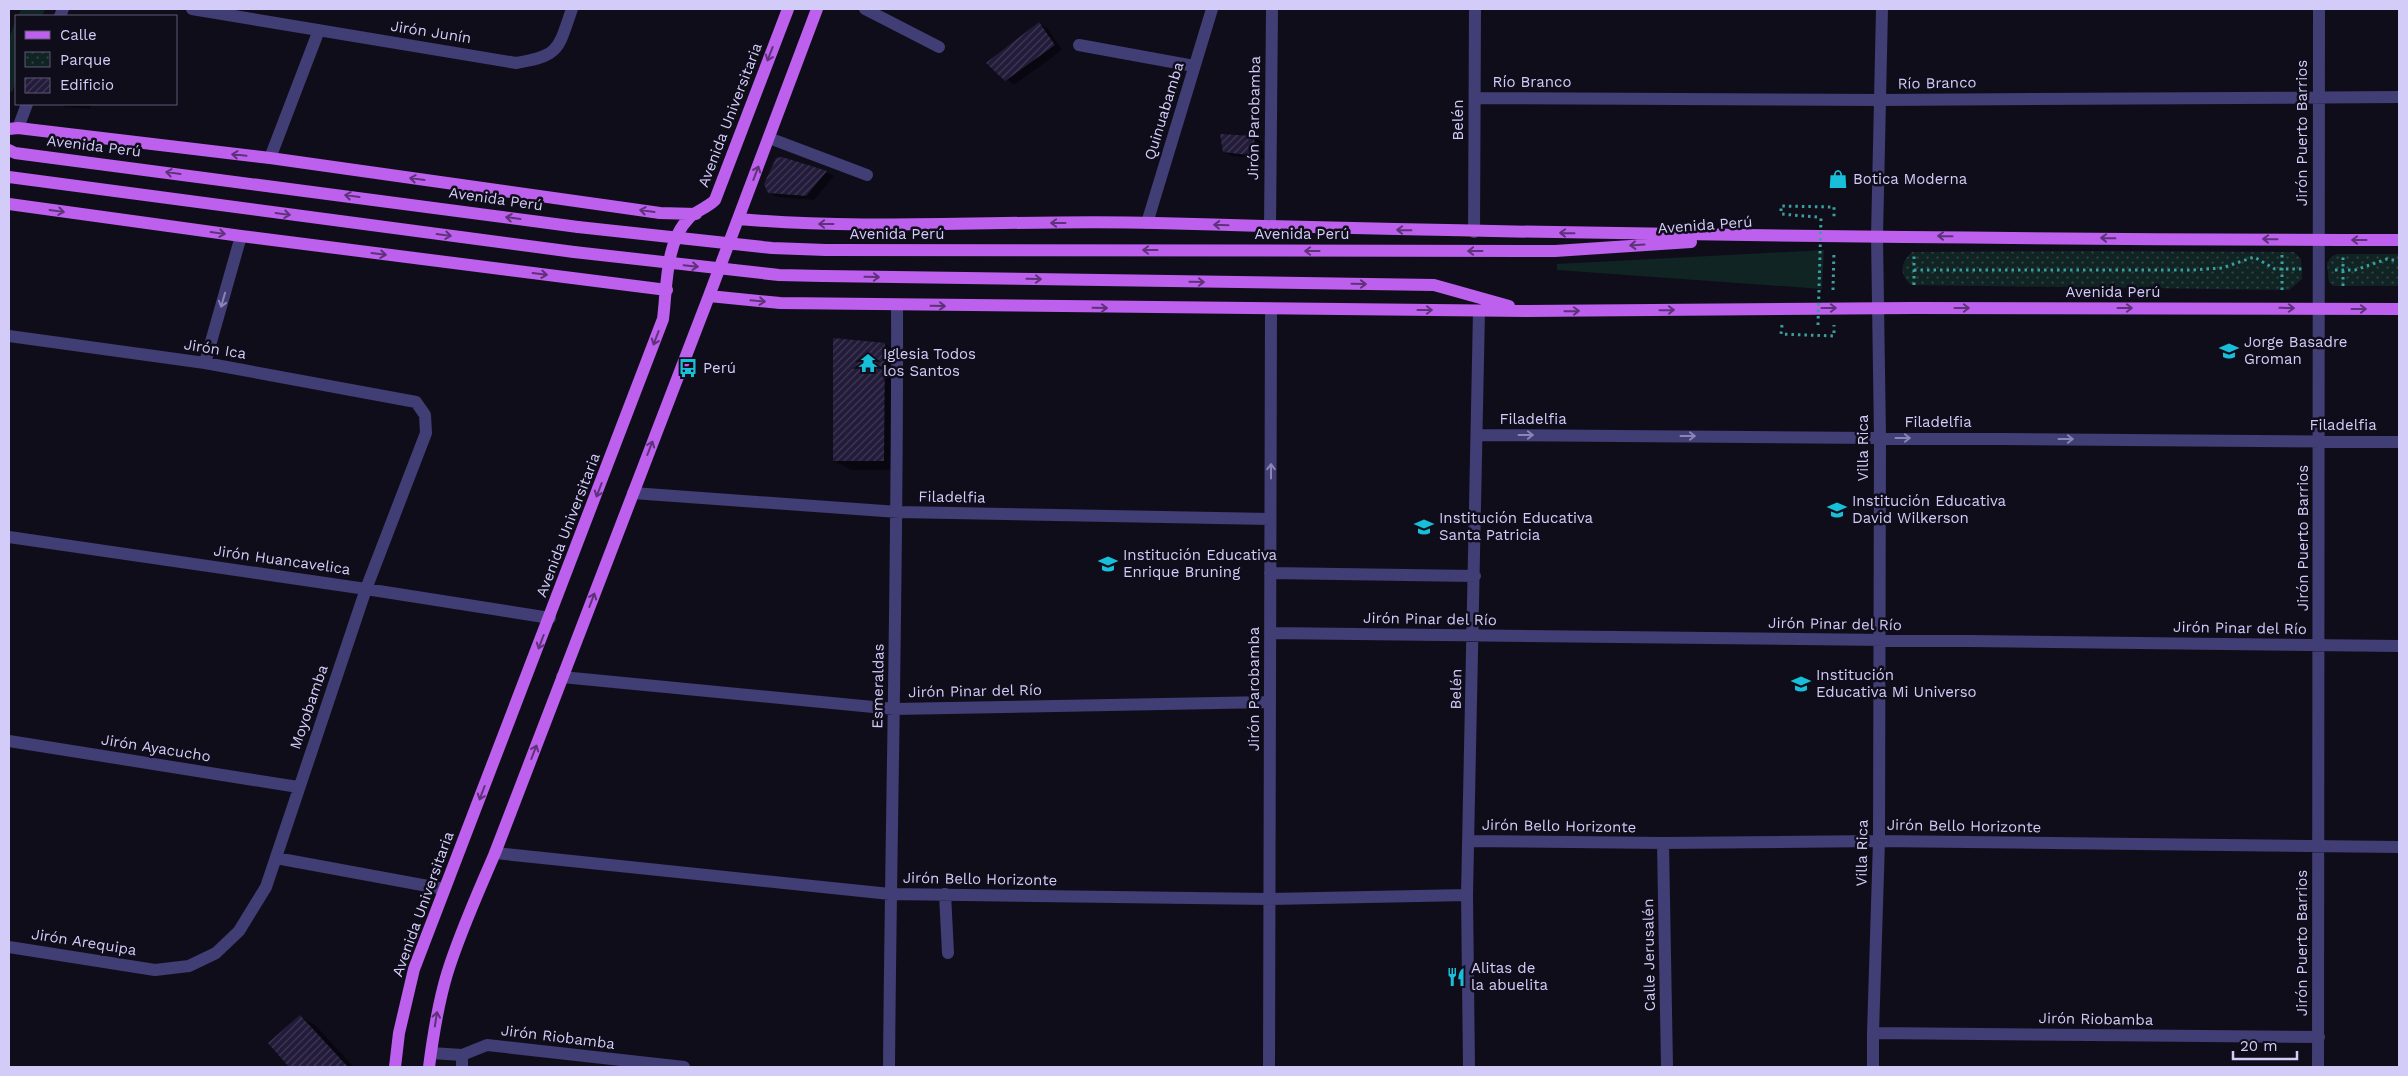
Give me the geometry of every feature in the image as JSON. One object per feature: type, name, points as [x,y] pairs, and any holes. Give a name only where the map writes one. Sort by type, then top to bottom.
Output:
[{"type":"main road","name":"Avenida Universitaria","points":[[395,1067],[399,1033],[414,969],[663,319],[669,268],[674,247],[684,224],[715,200],[788,9]]},
{"type":"main road","points":[[429,1067],[437,1011],[447,974],[709,296],[817,9]]},
{"type":"main road","name":"Avenida Perú","points":[[13,129],[270,158],[660,213],[696,214]]},
{"type":"main road","name":"Avenida Perú","points":[[9,150],[15,153],[578,227],[772,248],[826,250],[1555,251],[1790,236]]},
{"type":"main road","name":"Avenida Perú","points":[[9,177],[574,252],[779,276],[1434,286],[1526,311]]},
{"type":"main road","points":[[9,204],[241,236],[667,290]]},
{"type":"main road","name":"Avenida Perú","points":[[738,218],[819,224],[1147,223],[1474,232],[2399,240]]},
{"type":"main road","name":"Avenida Perú","points":[[709,296],[780,303],[1271,310],[2399,309]]},
{"type":"street","name":"Jirón Junín","points":[[192,9],[516,62],[541,59],[558,48],[572,9]]},
{"type":"street","points":[[865,9],[939,47]]},
{"type":"street","name":"Quinuabamba","points":[[1147,223],[1212,9]]},
{"type":"street","name":"Jirón Parobamba","points":[[1270,227],[1272,9]]},
{"type":"street","name":"Belén","points":[[1474,232],[1475,9]]},
{"type":"street","name":"Villa Rica","points":[[1874,1067],[1872,1033],[1879,841],[1880,438],[1877,236],[1882,9]]},
{"type":"street","name":"Jirón Puerto Barrios","points":[[2318,1067],[2319,9]]},
{"type":"street","points":[[270,158],[319,30]]},
{"type":"street","points":[[1079,45],[1194,66]]},
{"type":"street","name":"Río Branco","points":[[1474,98],[1880,100],[2399,97]]},
{"type":"street","points":[[13,129],[26,105]]},
{"type":"street","points":[[769,138],[867,175]]},
{"type":"street","points":[[205,363],[241,236]]},
{"type":"street","name":"Esmeraldas","points":[[889,1067],[890,894],[898,512],[897,305]]},
{"type":"street","name":"Jirón Parobamba","points":[[1269,1067],[1271,310]]},
{"type":"street","name":"Belén","points":[[1469,1067],[1467,895],[1474,635],[1479,311]]},
{"type":"street","name":"Jirón Ica","points":[[9,336],[205,363],[416,402]]},
{"type":"street","name":"Moyobamba","points":[[155,970],[189,966],[216,953],[243,924],[266,887],[366,589],[426,433],[426,415],[416,402]]},
{"type":"street","name":"Filadelfia","points":[[1477,435],[2399,442]]},
{"type":"street","name":"Filadelfia","points":[[633,493],[898,512],[1270,519]]},
{"type":"street","name":"Jirón Huancavelica","points":[[9,538],[366,589],[550,618]]},
{"type":"street","points":[[1270,573],[1474,576]]},
{"type":"street","name":"Jirón Pinar del Río","points":[[1270,633],[2399,646]]},
{"type":"street","name":"Jirón Pinar del Río","points":[[562,677],[894,709],[1270,702]]},
{"type":"street","name":"Jirón Ayacucho","points":[[9,741],[298,787]]},
{"type":"street","name":"Jirón Bello Horizonte","points":[[1469,841],[1664,843],[1879,841],[2399,847]]},
{"type":"street","name":"Calle Jerusalén","points":[[1664,843],[1667,1067]]},
{"type":"street","name":"Jirón Bello Horizonte","points":[[495,853],[890,894],[1270,899],[1467,895]]},
{"type":"street","points":[[276,858],[444,889]]},
{"type":"street","points":[[945,894],[948,953]]},
{"type":"street","name":"Jirón Arequipa","points":[[9,948],[155,970]]},
{"type":"street","name":"Jirón Riobamba","points":[[1872,1033],[2319,1037]]},
{"type":"street","name":"Jirón Riobamba","points":[[431,1053],[462,1061],[487,1045],[684,1067]]},
{"type":"path","points":[[1818,325],[1821,218],[1781,214],[1782,206],[1834,207],[1834,217]]},
{"type":"path","points":[[1833,290],[1834,250]]},
{"type":"path","points":[[1914,252],[1914,285]]},
{"type":"path","points":[[2282,252],[2282,290]]},
{"type":"path","points":[[2343,254],[2343,286]]},
{"type":"path","points":[[1914,270],[2192,270],[2222,268],[2254,257],[2275,269],[2303,269]]},
{"type":"path","points":[[2327,270],[2354,270],[2387,259],[2399,261]]},
{"type":"path","points":[[1780,325],[1781,334],[1834,336]]},
{"type":"green space","points":[[21,9],[45,9],[42,15],[18,15]]},
{"type":"green space","points":[[15,23],[15,84],[12,92],[9,91],[9,38]]},
{"type":"green space","points":[[1824,250],[1822,289],[1557,270],[1557,264]]},
{"type":"green space","points":[[1912,252],[2294,252],[2301,259],[2302,279],[2289,290],[1911,285],[1903,273],[1903,264]]},
{"type":"green space","points":[[2338,254],[2399,254],[2399,286],[2333,286],[2329,282],[2327,263],[2332,256]]},
{"type":"building","points":[[1039,22],[1055,45],[1005,81],[986,63]]},
{"type":"building","points":[[1220,134],[1254,136],[1256,156],[1223,152]]},
{"type":"building","points":[[782,157],[827,171],[806,196],[768,193],[764,184],[776,158]]},
{"type":"building","points":[[833,338],[885,343],[884,461],[833,461]]},
{"type":"building","points":[[300,1015],[348,1067],[289,1067],[268,1043]]},
{"type":"place","name":"Botica Moderna","points":[[1838,179]]},
{"type":"place","name":"Jorge Basadre Groman","points":[[2229,351]]},
{"type":"place","name":"Iglesia Todos los Santos","points":[[868,363]]},
{"type":"place","name":"Perú","points":[[688,368]]},
{"type":"place","name":"Institución Educativa David Wilkerson","points":[[1837,510]]},
{"type":"place","name":"Institución Educativa Santa Patricia","points":[[1424,527]]},
{"type":"place","name":"Institución Educativa Enrique Bruning","points":[[1108,564]]},
{"type":"place","name":"Institución Educativa Mi Universo","points":[[1801,684]]},
{"type":"place","name":"Alitas de la abuelita","points":[[1456,977]]}]
